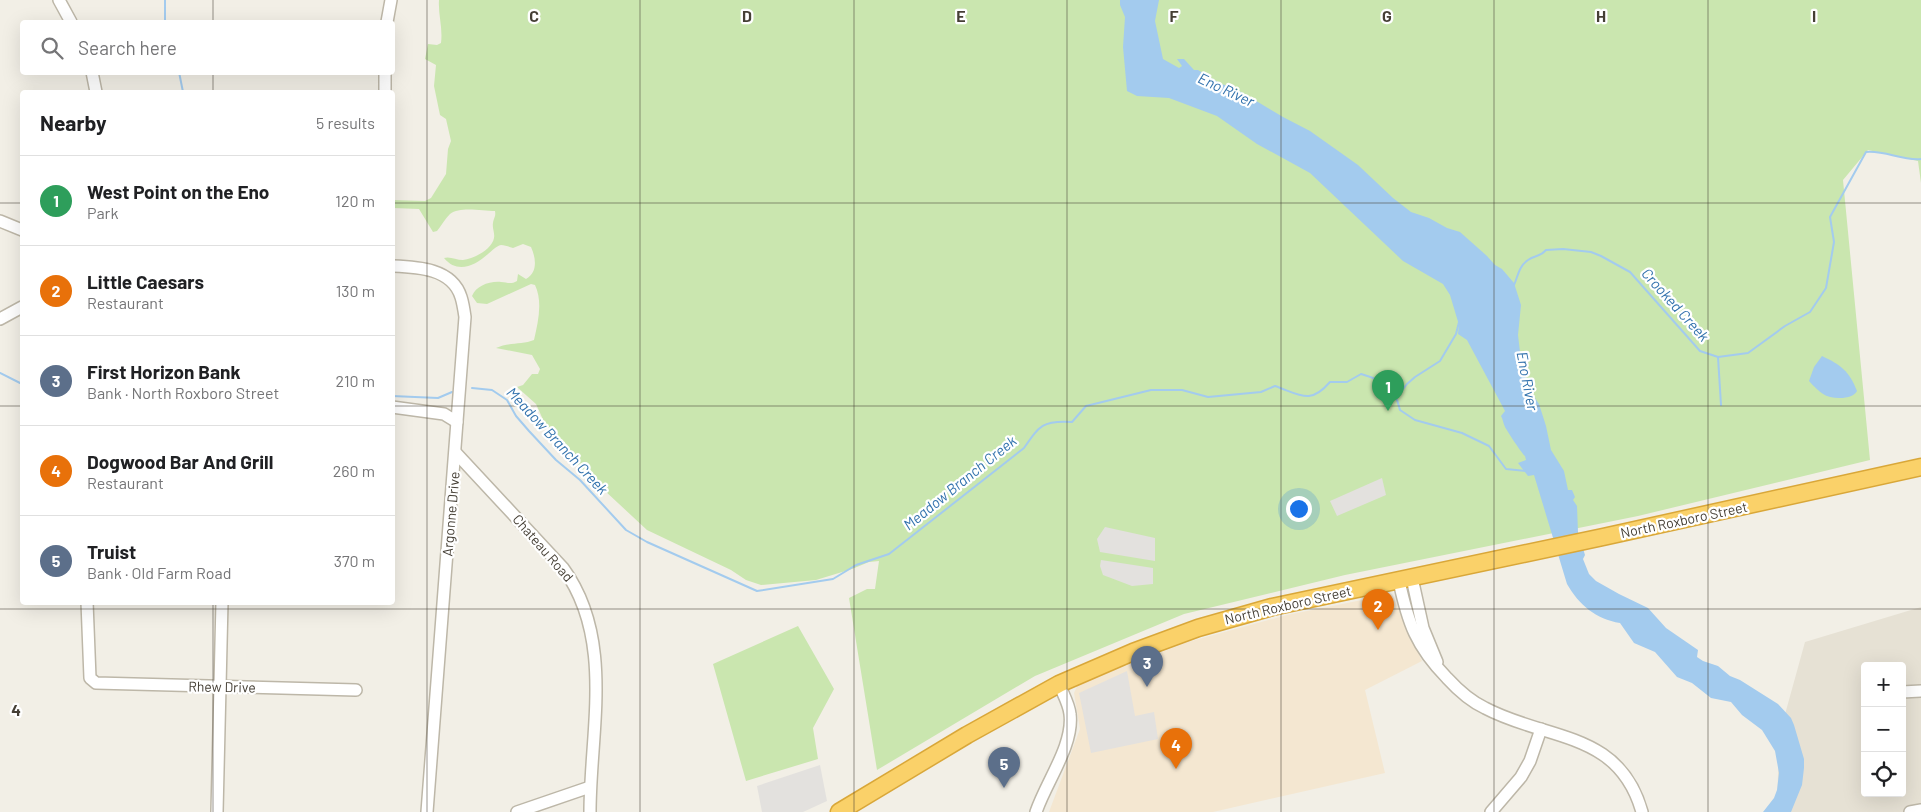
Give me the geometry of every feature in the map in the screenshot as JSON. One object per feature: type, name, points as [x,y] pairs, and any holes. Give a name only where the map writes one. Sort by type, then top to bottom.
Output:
[{"type":"highway","name":"North Roxboro Street","points":[[839,812],[972,732],[1059,684],[1133,652],[1215,623],[1272,607],[1535,552],[1921,467]]},
{"type":"street","points":[[387,20],[390,0]]},
{"type":"street","points":[[61,1],[70,20]]},
{"type":"street","points":[[93,75],[96,90]]},
{"type":"street","points":[[385,75],[385,90]]},
{"type":"street","points":[[0,221],[20,229]]},
{"type":"street","name":"Argonne Drive","points":[[395,266],[414,267],[437,272],[452,282],[461,296],[465,317],[427,812]]},
{"type":"street","points":[[0,319],[20,308]]},
{"type":"street","points":[[395,407],[444,414],[457,422]]},
{"type":"street","name":"Chateau Road","points":[[456,453],[548,550],[570,578],[582,599],[592,631],[596,678],[590,812]]},
{"type":"street","points":[[1405,580],[1413,632],[1425,654],[1462,693],[1486,709],[1584,744],[1607,757],[1628,779],[1642,812]]},
{"type":"street","name":"Rhew Drive","points":[[87,605],[90,678],[96,683],[356,690]]},
{"type":"street","points":[[217,812],[222,605]]},
{"type":"street","points":[[1036,812],[1070,732],[1070,712],[1059,684]]},
{"type":"street","points":[[1906,692],[1921,691]]},
{"type":"street","points":[[1491,812],[1520,777],[1530,761],[1541,729]]},
{"type":"street","points":[[517,812],[590,787]]},
{"type":"street","points":[[1910,812],[1921,810]]},
{"type":"shaded area","points":[[1382,478],[1386,495],[1337,516],[1330,501]]},
{"type":"shaded area","points":[[1105,527],[1155,538],[1155,561],[1100,552],[1097,539]]},
{"type":"shaded area","points":[[1101,560],[1153,568],[1153,584],[1132,586],[1103,575],[1100,566]]},
{"type":"shaded area","points":[[1392,594],[1422,661],[1365,690],[1385,773],[1213,812],[1049,812],[1080,729],[1074,693],[1078,684],[1188,642],[1287,615]]},
{"type":"shaded area","points":[[1921,607],[1921,812],[1777,812],[1779,736],[1805,642]]},
{"type":"shaded area","points":[[1127,671],[1135,716],[1154,712],[1158,739],[1091,753],[1079,693]]},
{"type":"shaded area","points":[[820,765],[827,801],[803,812],[762,812],[757,786]]},
{"type":"green space","points":[[439,0],[1921,0],[1921,183],[1918,161],[1868,150],[1843,180],[1870,460],[1638,516],[1345,575],[1184,614],[1035,676],[877,770],[849,598],[867,589],[875,589],[879,561],[869,562],[816,580],[761,585],[746,580],[731,570],[647,530],[575,463],[545,424],[536,404],[517,387],[523,385],[532,374],[538,374],[540,369],[532,355],[496,348],[534,340],[539,305],[535,285],[531,284],[487,304],[477,303],[472,296],[477,289],[488,283],[515,282],[517,281],[518,274],[526,279],[530,276],[533,273],[535,264],[531,247],[523,244],[513,248],[501,245],[472,265],[455,266],[444,258],[449,257],[463,260],[477,256],[493,242],[495,211],[459,210],[450,214],[437,231],[433,232],[419,209],[395,208],[395,200],[425,201],[431,198],[446,174],[448,149],[451,141],[446,119],[440,115],[434,86],[436,65],[425,59],[428,44],[437,45],[441,43]]},
{"type":"green space","points":[[798,626],[834,689],[813,728],[818,759],[746,781],[713,664]]},
{"type":"water","name":"Eno River","points":[[1120,0],[1159,0],[1155,21],[1163,59],[1179,68],[1182,66],[1177,59],[1184,59],[1194,70],[1198,70],[1221,84],[1243,93],[1310,131],[1358,165],[1411,212],[1460,232],[1495,265],[1502,269],[1514,283],[1521,305],[1518,335],[1522,369],[1531,392],[1539,404],[1551,450],[1564,471],[1568,490],[1572,490],[1575,497],[1573,500],[1577,506],[1578,532],[1585,555],[1583,559],[1589,574],[1596,581],[1648,608],[1666,628],[1698,650],[1697,657],[1718,666],[1730,676],[1740,680],[1778,704],[1791,718],[1804,759],[1804,768],[1802,785],[1791,812],[1763,812],[1774,798],[1779,773],[1775,751],[1762,730],[1742,715],[1731,702],[1711,698],[1692,683],[1677,677],[1655,652],[1634,643],[1620,623],[1603,618],[1589,610],[1572,592],[1567,584],[1534,475],[1528,476],[1518,463],[1526,460],[1525,456],[1505,427],[1501,416],[1505,411],[1467,340],[1458,334],[1459,325],[1450,295],[1443,284],[1403,261],[1310,173],[1257,144],[1217,116],[1169,98],[1137,96],[1127,91],[1123,47],[1125,17]]},
{"type":"water","points":[[1822,356],[1834,362],[1851,378],[1857,391],[1854,394],[1843,398],[1828,396],[1820,392],[1809,381],[1814,367]]},
{"type":"waterway","points":[[165,0],[165,20]]},
{"type":"waterway","points":[[180,75],[183,90]]},
{"type":"waterway","name":"Crooked Creek","points":[[1514,285],[1525,262],[1546,250],[1563,249],[1591,252],[1630,272],[1700,351],[1718,357],[1748,353],[1785,326],[1810,312],[1826,288],[1834,242],[1830,217],[1866,152],[1921,159]]},
{"type":"waterway","points":[[1397,397],[1415,377],[1440,361],[1456,334],[1459,322]]},
{"type":"waterway","points":[[1718,357],[1721,405]]},
{"type":"waterway","points":[[0,373],[20,383]]},
{"type":"waterway","name":"Meadow Branch Creek","points":[[472,388],[492,390],[507,400],[516,416],[529,431],[556,460],[580,480],[626,530],[647,542],[757,591],[833,579],[856,565],[889,554],[1024,448],[1034,434],[1043,426],[1054,422],[1072,422],[1086,406],[1151,390],[1182,390],[1208,397],[1261,392],[1275,386],[1299,395],[1311,396],[1317,394],[1330,382],[1347,382],[1361,374],[1387,385],[1395,394],[1400,410],[1415,420],[1462,433],[1489,446],[1506,469],[1526,471]]},
{"type":"waterway","name":"Meadow Branch Creek","points":[[395,396],[438,398],[452,392]]},
{"type":"place","name":"West Point on the Eno","points":[[1388,411]]},
{"type":"place","name":"Little Caesars","points":[[1378,630]]},
{"type":"place","name":"First Horizon Bank","points":[[1147,687]]},
{"type":"place","name":"Dogwood Bar And Grill","points":[[1176,769]]},
{"type":"place","name":"Truist","points":[[1004,788]]}]
